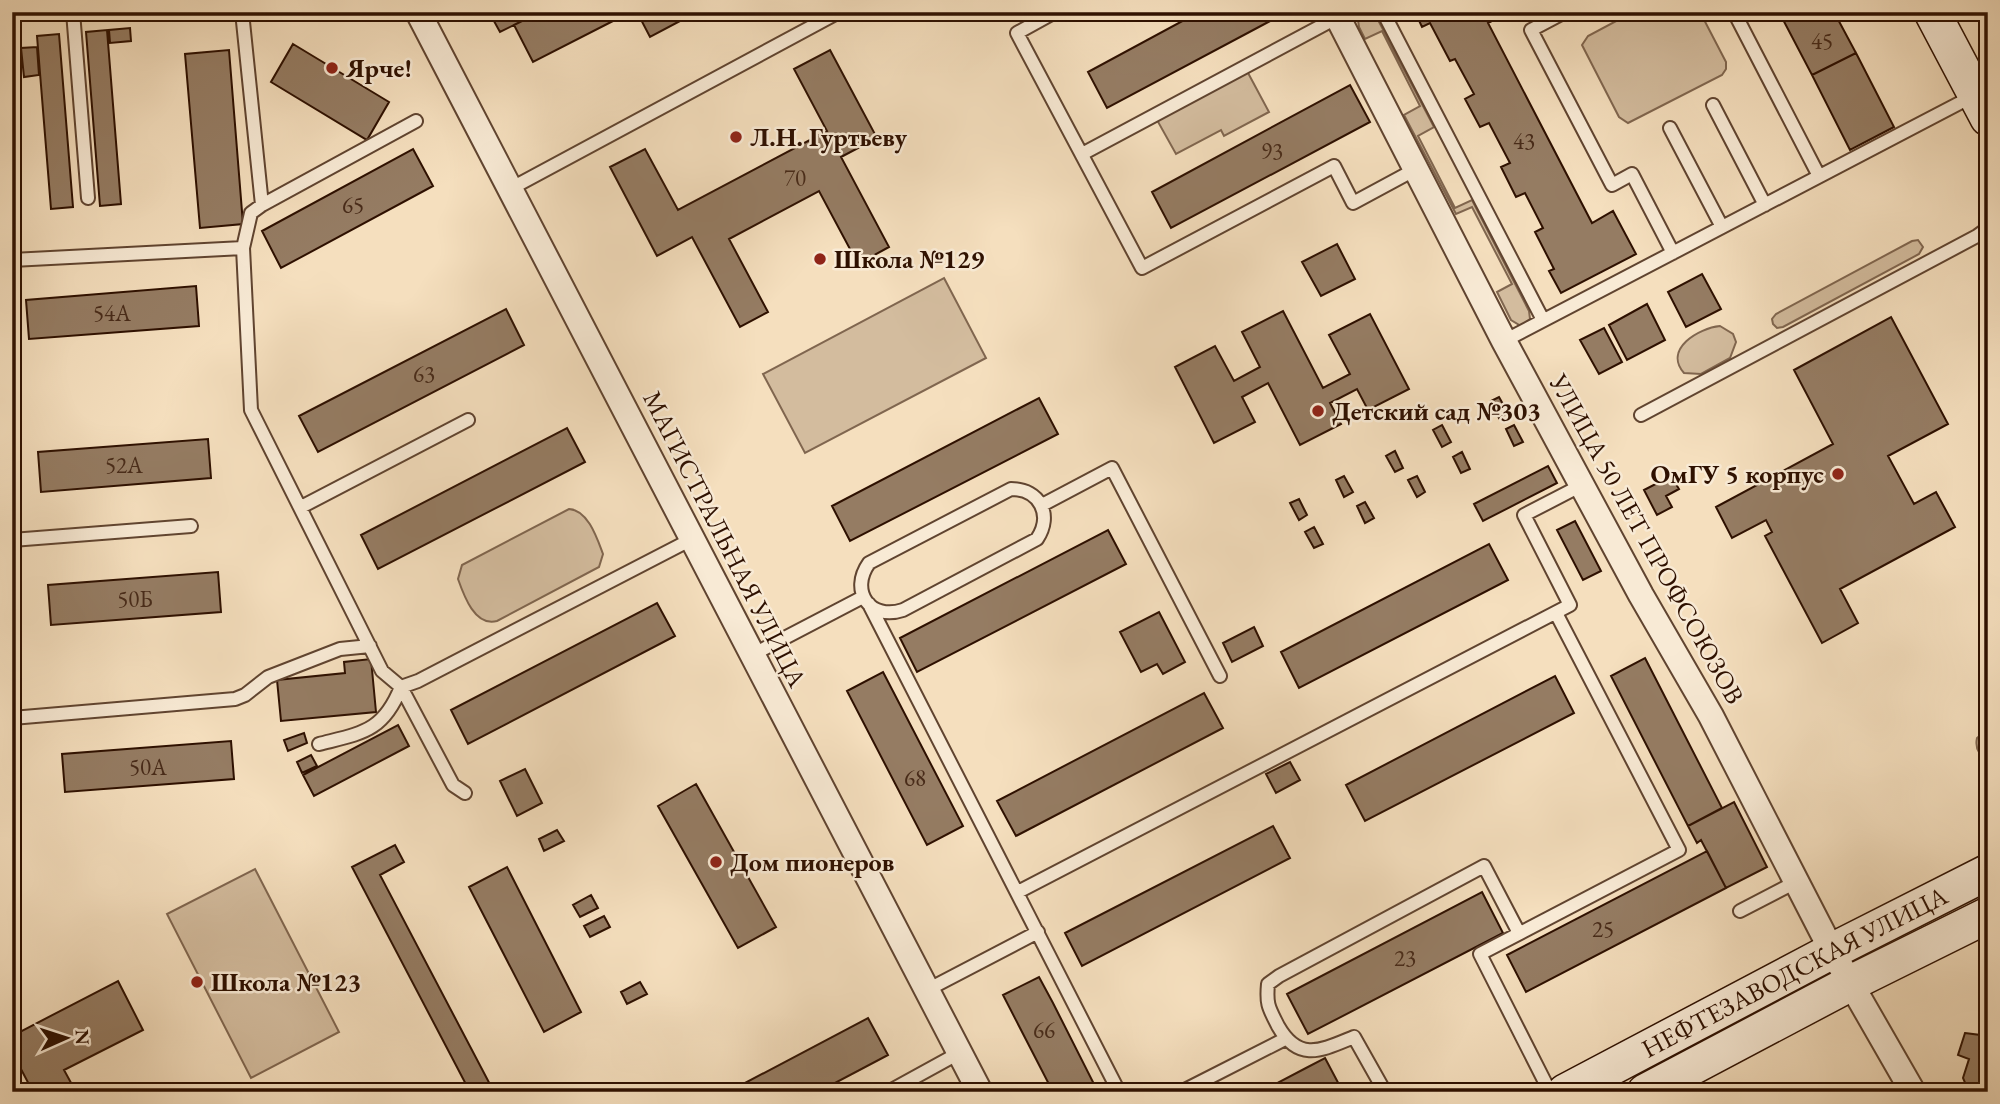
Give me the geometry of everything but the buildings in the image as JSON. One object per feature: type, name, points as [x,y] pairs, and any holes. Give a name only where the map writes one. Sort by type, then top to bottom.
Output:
[{"type":"main road","points":[[1932,12],[1982,106]]},
{"type":"main road","name":"НЕФТЕЗАВОДСКАЯ УЛИЦА","points":[[1565,1092],[1988,872]]},
{"type":"main road","name":"НЕФТЕЗАВОДСКАЯ УЛИЦА","points":[[1645,1092],[1851,983],[1988,915]]},
{"type":"street","name":"МАГИСТРАЛЬНАЯ УЛИЦА","points":[[418,12],[981,1092]]},
{"type":"street","name":"УЛИЦА 50 ЛЕТ ПРОФСОЮЗОВ","points":[[1338,14],[1504,341],[1711,716],[1832,951],[1913,1092]]},
{"type":"lane","points":[[72,12],[88,198]]},
{"type":"lane","points":[[242,12],[262,205]]},
{"type":"lane","points":[[510,188],[839,12]]},
{"type":"lane","points":[[1055,12],[1032,18],[1017,33],[1142,268],[1334,166],[1353,203],[1416,169]]},
{"type":"lane","points":[[1384,12],[1544,320]]},
{"type":"lane","points":[[1565,12],[1531,30],[1612,185],[1632,174],[1673,253]]},
{"type":"lane","points":[[1734,12],[1819,176]]},
{"type":"lane","points":[[1082,155],[1338,14]]},
{"type":"lane","points":[[1713,105],[1765,205]]},
{"type":"lane","points":[[1504,341],[1819,176],[1982,106]]},
{"type":"lane","points":[[416,121],[251,213],[243,248],[251,410],[382,671],[401,687],[453,785],[465,793]]},
{"type":"lane","points":[[1670,128],[1722,227]]},
{"type":"lane","points":[[1641,415],[1988,228]]},
{"type":"lane","points":[[12,260],[243,248]]},
{"type":"lane","points":[[301,507],[468,420]]},
{"type":"lane","points":[[1042,505],[1112,468],[1220,676]]},
{"type":"lane","points":[[1018,892],[1570,606],[1524,515],[1582,485]]},
{"type":"lane","points":[[866,601],[885,612],[903,610],[1029,544],[1037,539],[1045,523],[1042,505],[1029,492],[1011,489],[869,563],[860,579],[866,601],[1119,1092]]},
{"type":"lane","points":[[12,540],[191,526]]},
{"type":"lane","points":[[319,744],[359,733],[383,720],[393,707],[401,687],[418,681],[692,539]]},
{"type":"lane","points":[[752,655],[866,601]]},
{"type":"lane","points":[[1550,1092],[1480,954],[1679,850],[1556,613]]},
{"type":"lane","points":[[12,718],[235,699],[245,695],[268,677],[340,649],[370,646]]},
{"type":"lane","points":[[1385,1092],[1354,1037],[1320,1050],[1299,1050],[1285,1039],[1266,1003],[1268,984],[1484,866],[1519,933]]},
{"type":"lane","points":[[1740,911],[1796,882]]},
{"type":"lane","points":[[927,990],[1038,932]]},
{"type":"lane","points":[[1181,1092],[1285,1039]]},
{"type":"lane","points":[[888,1092],[959,1053]]},
{"type":"shaded area","points":[[1367,12],[1377,18],[1434,127],[1418,136],[1455,208],[1472,200],[1529,311],[1530,319],[1521,326],[1511,320],[1497,292],[1512,284],[1472,207],[1456,214],[1404,115],[1420,106],[1382,31],[1365,39],[1359,27],[1358,20]]},
{"type":"shaded area","points":[[1633,12],[1700,12],[1726,62],[1726,69],[1722,75],[1628,123],[1619,117],[1582,45],[1588,36]]},
{"type":"shaded area","points":[[1247,71],[1269,112],[1224,136],[1221,130],[1176,154],[1157,120]]},
{"type":"shaded area","points":[[1918,240],[1923,247],[1919,254],[1783,327],[1777,328],[1773,324],[1772,319],[1776,314]]},
{"type":"shaded area","points":[[944,278],[986,358],[805,453],[763,374]]},
{"type":"shaded area","points":[[1720,326],[1733,334],[1736,342],[1730,358],[1701,374],[1684,373],[1678,356],[1686,341],[1703,331]]},
{"type":"shaded area","points":[[569,509],[587,519],[595,533],[603,554],[599,567],[497,621],[489,622],[477,615],[467,601],[458,579],[462,565]]},
{"type":"shaded area","points":[[1988,729],[1988,759],[1978,751],[1976,745],[1977,738]]},
{"type":"shaded area","points":[[255,869],[339,1032],[251,1078],[167,914]]},
{"type":"place","name":"Ярче!","points":[[332,68]]},
{"type":"place","name":"Л.Н. Гуртьеву","points":[[736,137]]},
{"type":"place","name":"Школа №129","points":[[820,259]]},
{"type":"place","name":"Детский сад №303","points":[[1318,411]]},
{"type":"place","name":"ОмГУ 5 корпус","points":[[1838,474]]},
{"type":"place","name":"Дом пионеров","points":[[716,862]]},
{"type":"place","name":"Школа №123","points":[[197,982]]}]
